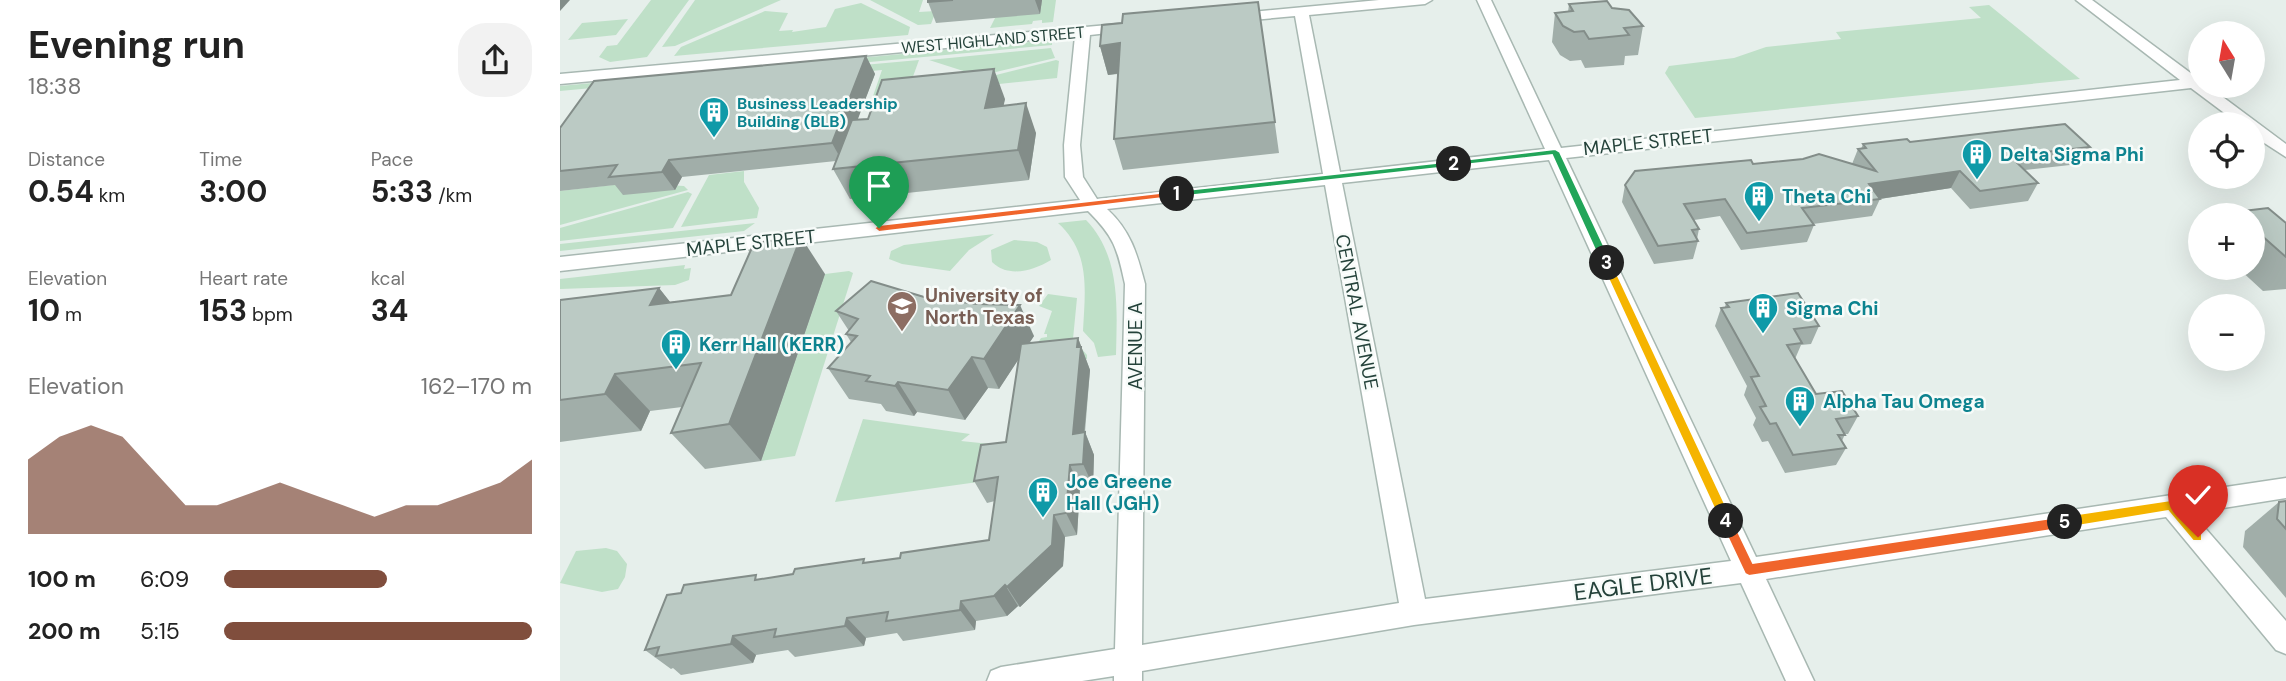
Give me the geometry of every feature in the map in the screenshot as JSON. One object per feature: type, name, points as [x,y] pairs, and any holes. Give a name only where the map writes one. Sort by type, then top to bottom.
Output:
[{"type":"street","points":[[1211,20],[1425,0]]},
{"type":"street","points":[[1484,0],[1800,681]]},
{"type":"street","points":[[2083,0],[2188,79]]},
{"type":"street","name":"CENTRAL AVENUE","points":[[1301,12],[1414,614]]},
{"type":"street","name":"WEST HIGHLAND STREET","points":[[560,79],[1146,26]]},
{"type":"street","name":"AVENUE A","points":[[1083,31],[1072,163],[1074,177],[1091,204],[1116,228],[1126,247],[1135,284],[1136,345],[1128,671]]},
{"type":"street","name":"MAPLE STREET","points":[[560,264],[2188,84]]},
{"type":"street","points":[[2214,98],[2233,112]]},
{"type":"street","points":[[2265,136],[2286,152]]},
{"type":"street","name":"EAGLE DRIVE","points":[[1001,681],[1128,671],[1414,614],[1749,570],[2286,488]]},
{"type":"street","points":[[2171,505],[2286,641]]},
{"type":"green space","points":[[651,0],[689,0],[647,57],[610,62],[599,57],[607,46],[617,45]]},
{"type":"green space","points":[[695,0],[781,0],[675,46],[662,47]]},
{"type":"green space","points":[[870,0],[923,0],[919,12],[936,11],[931,24],[918,25]]},
{"type":"green space","points":[[1042,0],[1056,0],[1053,22],[1042,23],[1042,20],[1033,21],[1032,24],[990,28],[995,18]]},
{"type":"green space","points":[[861,3],[910,27],[908,35],[674,56],[681,47],[765,11],[788,13],[779,31],[793,30],[792,32],[826,27],[835,9]]},
{"type":"green space","points":[[1989,5],[2080,79],[1695,118],[1665,73],[1669,66],[1734,58],[1766,47],[1841,39],[1836,32],[1981,18],[1969,7]]},
{"type":"green space","points":[[628,19],[616,35],[568,40],[582,23]]},
{"type":"green space","points":[[1052,40],[1052,45],[560,91],[560,86]]},
{"type":"green space","points":[[1051,48],[1055,58],[979,76],[929,60]]},
{"type":"green space","points":[[919,60],[907,93],[873,96],[882,70],[827,75],[830,68]]},
{"type":"green space","points":[[1059,61],[1057,78],[999,84],[984,78]]},
{"type":"green space","points":[[744,171],[744,182],[759,208],[757,218],[681,227],[709,175]]},
{"type":"green space","points":[[630,183],[684,186],[688,190],[560,225],[560,191]]},
{"type":"green space","points":[[688,192],[692,194],[673,228],[560,241],[560,228]]},
{"type":"green space","points":[[1086,220],[1106,250],[1111,266],[1116,301],[1116,355],[1098,357],[1094,343],[1083,331],[1085,287],[1081,260],[1069,235],[1058,223]]},
{"type":"green space","points":[[755,223],[744,231],[560,251],[560,244]]},
{"type":"green space","points":[[994,234],[969,250],[950,271],[902,264],[889,259],[891,251],[904,245]]},
{"type":"green space","points":[[1014,240],[1037,242],[1047,247],[1051,260],[1021,271],[998,267],[992,262],[991,250]]},
{"type":"green space","points":[[685,265],[684,269],[691,268],[689,280],[675,285],[560,289],[560,279]]},
{"type":"green space","points":[[849,271],[853,273],[795,456],[761,461],[825,274]]},
{"type":"green space","points":[[1048,294],[1077,298],[1073,339],[1087,355],[1087,359],[1021,368],[1041,338],[1047,337],[1047,334],[1044,334],[1052,311],[1039,306]]},
{"type":"green space","points":[[863,419],[970,434],[961,441],[990,444],[985,481],[835,502]]},
{"type":"green space","points":[[606,548],[617,551],[627,564],[625,577],[618,589],[602,592],[560,583],[576,551]]},
{"type":"building","points":[[1607,1],[1612,8],[1629,10],[1643,26],[1624,28],[1629,35],[1589,39],[1584,31],[1574,32],[1563,26],[1555,13],[1573,11],[1569,4]]},
{"type":"building","points":[[1258,2],[1275,122],[1114,139],[1120,43],[1100,46],[1102,25],[1122,23],[1123,14]]},
{"type":"building","name":"Business Leadership Building (BLB)","points":[[866,56],[832,143],[669,160],[662,172],[609,177],[617,165],[560,171],[560,128],[594,81]]},
{"type":"building","points":[[994,69],[985,108],[1026,103],[1018,150],[833,169],[852,120],[868,119],[882,80]]},
{"type":"building","points":[[2065,124],[2090,147],[2010,156],[2038,183],[1980,191],[1960,171],[1869,184],[1880,199],[1802,208],[1814,225],[1747,233],[1725,199],[1684,204],[1699,229],[1692,230],[1698,241],[1658,246],[1625,185],[1635,171],[1751,160],[1753,164],[1803,159],[1819,154],[1876,171],[1858,149],[1866,148],[1863,144],[1907,139],[1910,142]]},
{"type":"building","points":[[2265,208],[2286,223],[2286,257],[2265,238]]},
{"type":"building","points":[[801,237],[729,424],[671,433],[701,363],[615,374],[605,394],[560,400],[560,300],[659,288],[650,305],[731,295],[754,243]]},
{"type":"building","points":[[871,281],[924,297],[977,304],[1020,305],[984,359],[972,357],[948,390],[898,382],[895,386],[866,381],[870,376],[828,368],[857,336],[846,334],[858,319],[836,311]]},
{"type":"building","points":[[1798,293],[1819,326],[1794,329],[1802,343],[1787,345],[1816,394],[1842,391],[1858,416],[1836,419],[1845,435],[1838,435],[1846,448],[1793,455],[1776,423],[1770,424],[1760,407],[1766,406],[1751,377],[1759,376],[1721,308],[1729,307],[1726,303]]},
{"type":"building","name":"Joe Greene Hall (JGH)","points":[[1078,338],[1077,347],[1081,347],[1073,434],[1085,432],[1083,464],[1070,465],[1066,513],[1054,515],[1052,545],[1007,587],[1005,585],[994,596],[961,601],[960,610],[886,621],[888,612],[847,618],[845,626],[774,637],[776,629],[733,636],[731,644],[656,656],[659,647],[645,650],[667,595],[681,593],[684,585],[756,575],[755,580],[793,574],[795,569],[864,559],[863,563],[900,558],[901,553],[989,540],[998,477],[974,481],[981,445],[1006,442],[1021,344]]},
{"type":"building","points":[[2286,501],[2286,529],[2277,519],[2279,502]]},
{"type":"place","name":"Business Leadership Building (BLB)","points":[[714,139]]},
{"type":"place","name":"Delta Sigma Phi","points":[[1977,181]]},
{"type":"place","name":"Theta Chi","points":[[1759,223]]},
{"type":"place","name":"University of North Texas","points":[[902,333]]},
{"type":"place","name":"Sigma Chi","points":[[1763,335]]},
{"type":"place","name":"Kerr Hall (KERR)","points":[[676,371]]},
{"type":"place","name":"Alpha Tau Omega","points":[[1800,428]]},
{"type":"place","name":"Joe Greene Hall (JGH)","points":[[1043,519]]},
{"type":"route","points":[[879,228],[1555,152],[1749,570],[2171,505],[2198,537]]}]
